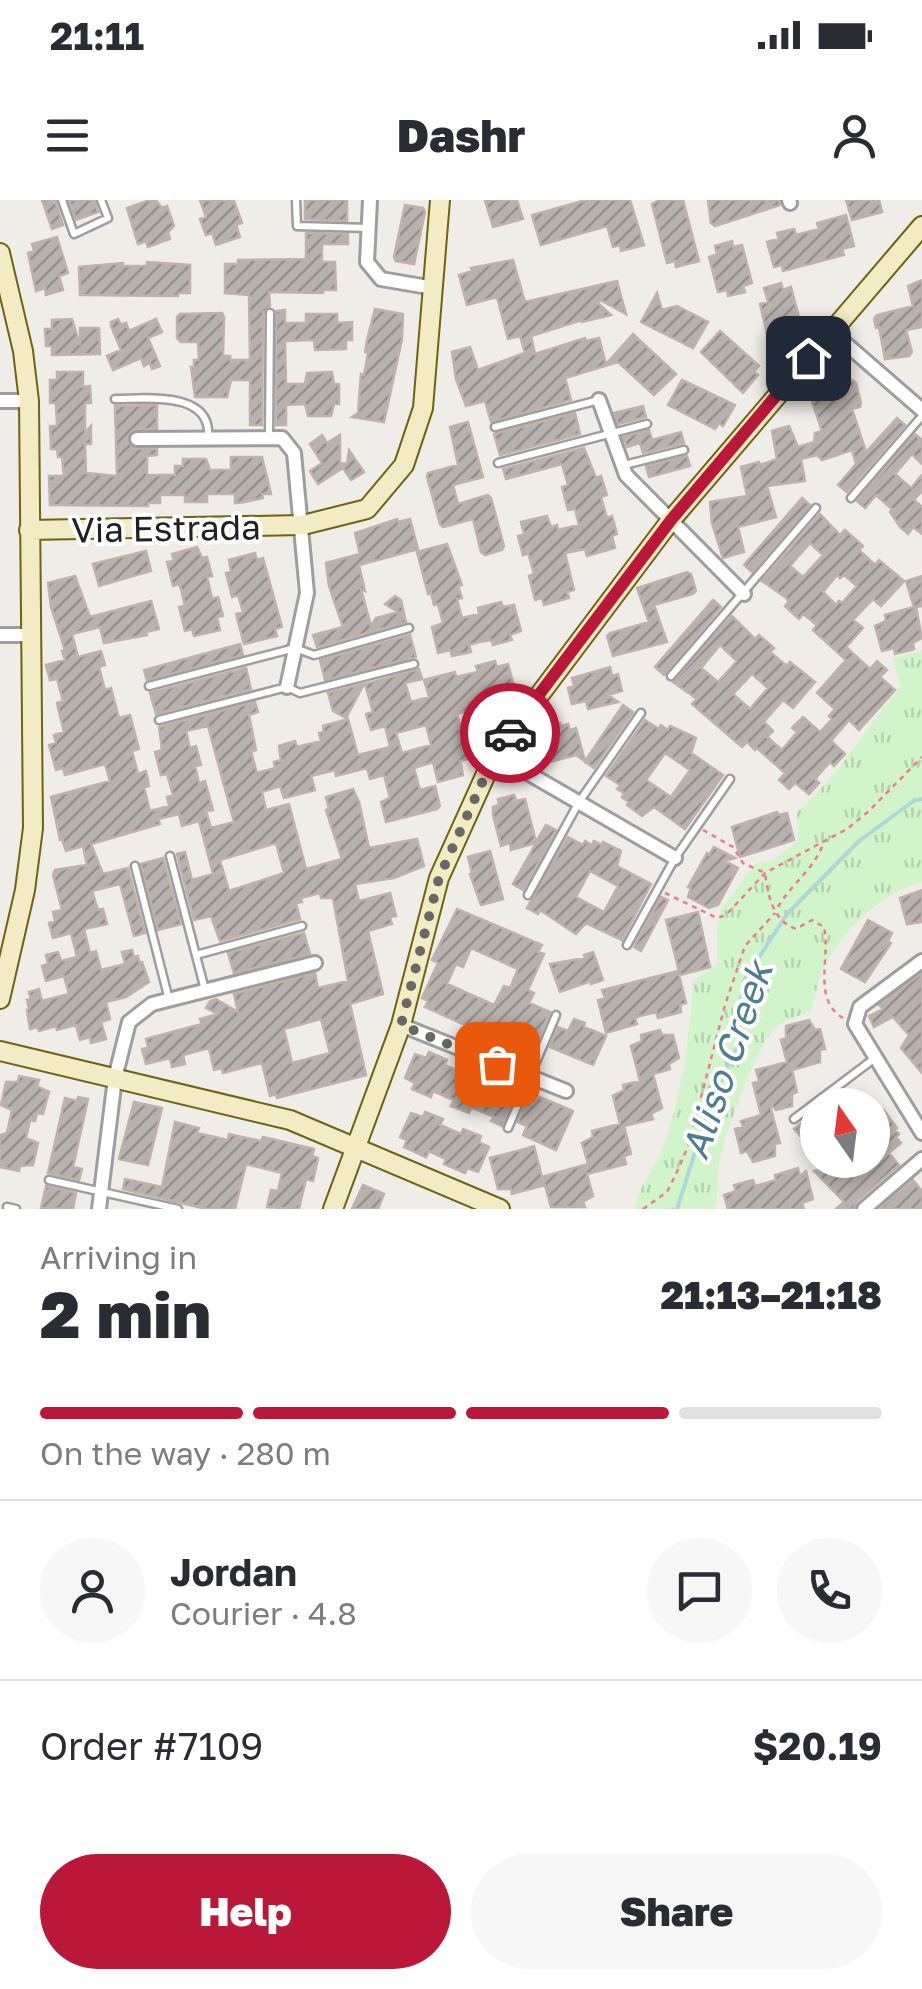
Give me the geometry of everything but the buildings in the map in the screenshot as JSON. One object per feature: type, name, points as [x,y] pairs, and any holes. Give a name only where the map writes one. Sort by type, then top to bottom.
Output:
[{"type":"street","points":[[370,200],[367,262],[382,280],[434,288]]},
{"type":"street","name":"Via Estrada","points":[[29,530],[302,525],[366,509],[404,465],[424,408],[440,200]]},
{"type":"street","points":[[333,1209],[401,1025],[439,878],[495,754],[671,520],[922,226]]},
{"type":"street","points":[[0,252],[24,351],[29,401],[34,828],[26,890],[0,999]]},
{"type":"street","points":[[831,331],[922,413]]},
{"type":"street","points":[[600,400],[626,475],[744,594]]},
{"type":"street","points":[[0,402],[29,401]]},
{"type":"street","points":[[136,439],[270,438]]},
{"type":"street","name":"Via Estrada","points":[[270,438],[282,438],[294,452],[307,593],[287,688]]},
{"type":"street","points":[[0,635],[31,635]]},
{"type":"street","points":[[495,754],[676,858]]},
{"type":"street","points":[[922,961],[860,1007],[855,1024],[917,1113],[922,1133]]},
{"type":"street","points":[[99,1209],[115,1078],[129,1022],[152,1004],[315,963]]},
{"type":"street","points":[[401,1025],[566,1091]]},
{"type":"street","points":[[0,1051],[264,1112],[355,1146],[500,1209]]},
{"type":"street","points":[[864,1209],[922,1159]]},
{"type":"lane","points":[[62,200],[74,234],[108,218],[101,200]]},
{"type":"lane","points":[[296,200],[298,226],[369,228]]},
{"type":"lane","points":[[270,314],[270,438]]},
{"type":"lane","points":[[115,399],[170,398],[193,406],[209,428],[208,438]]},
{"type":"lane","points":[[495,427],[600,400]]},
{"type":"lane","points":[[851,498],[922,413]]},
{"type":"lane","points":[[498,462],[646,424]]},
{"type":"lane","points":[[623,465],[684,450]]},
{"type":"lane","points":[[671,676],[816,508]]},
{"type":"lane","points":[[149,686],[295,648],[314,654],[410,628]]},
{"type":"lane","points":[[159,720],[287,688],[300,693],[414,664]]},
{"type":"lane","points":[[528,896],[579,802],[641,713]]},
{"type":"lane","points":[[627,945],[676,858],[730,779]]},
{"type":"lane","points":[[170,856],[206,991]]},
{"type":"lane","points":[[135,866],[168,1000]]},
{"type":"lane","points":[[196,955],[302,926]]},
{"type":"lane","points":[[508,1128],[556,1014]]},
{"type":"lane","points":[[794,1118],[876,1058]]},
{"type":"lane","points":[[49,1180],[178,1209]]},
{"type":"lane","points":[[7,1207],[16,1209]]},
{"type":"path","points":[[659,890],[717,918],[726,915],[765,873],[847,829],[922,757]]},
{"type":"path","points":[[697,827],[733,847],[743,863],[765,873]]},
{"type":"path","points":[[644,1209],[666,1192],[689,1144],[744,946],[776,913],[786,891],[821,852],[824,840]]},
{"type":"path","points":[[765,873],[776,913],[789,927],[801,928],[812,920],[824,927],[824,995],[832,1012],[855,1024]]},
{"type":"green space","points":[[922,650],[922,882],[891,895],[850,929],[829,957],[811,1011],[780,1024],[768,1037],[728,1132],[719,1163],[715,1209],[635,1209],[661,1152],[680,1089],[693,981],[717,964],[721,909],[755,864],[774,859],[798,841],[797,812],[826,783],[901,687],[893,659]]},
{"type":"waterway","name":"Aliso Creek","points":[[677,1209],[711,1102],[740,1041],[740,1002],[745,979],[787,914],[859,841],[915,800],[922,799]]},
{"type":"way so far","points":[[497,1064],[401,1025],[439,878],[495,754],[510,733]]},
{"type":"route","points":[[510,733],[671,520],[808,358]]}]
